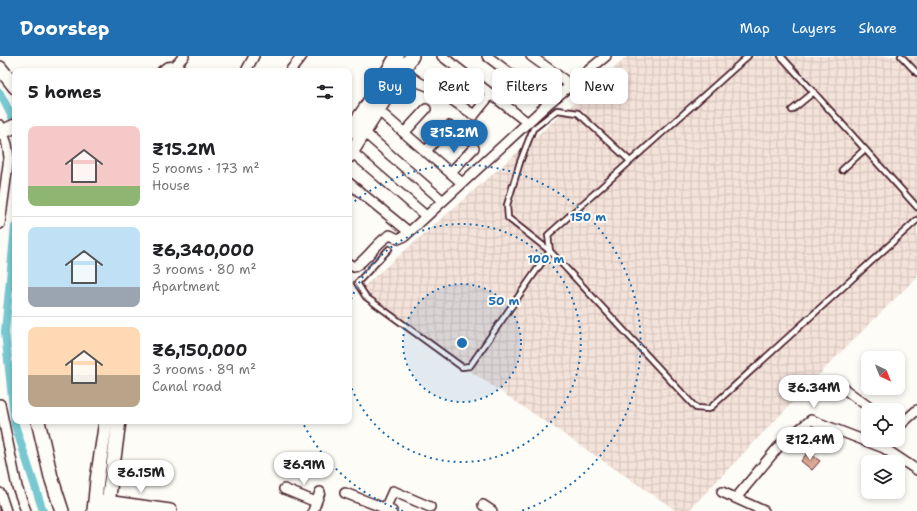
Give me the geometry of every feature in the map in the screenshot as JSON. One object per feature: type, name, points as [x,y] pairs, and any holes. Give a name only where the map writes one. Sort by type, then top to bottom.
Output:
[{"type":"street","points":[[166,68],[179,68],[184,56]]},
{"type":"street","points":[[248,68],[254,56]]},
{"type":"street","points":[[292,68],[302,56]]},
{"type":"street","points":[[352,128],[365,109],[396,56]]},
{"type":"street","points":[[405,68],[412,56]]},
{"type":"street","points":[[442,56],[528,122]]},
{"type":"street","points":[[487,56],[503,68]]},
{"type":"street","points":[[531,56],[570,84]]},
{"type":"street","points":[[592,68],[606,56]]},
{"type":"street","points":[[0,68],[12,83]]},
{"type":"street","points":[[416,80],[438,90],[474,115],[491,94]]},
{"type":"street","points":[[562,92],[570,86]]},
{"type":"street","points":[[352,151],[382,104]]},
{"type":"street","points":[[352,266],[354,267],[364,262],[383,239],[390,235],[398,239],[409,232],[548,104]]},
{"type":"street","points":[[404,133],[426,109]]},
{"type":"street","points":[[378,111],[462,184]]},
{"type":"street","points":[[0,224],[9,157],[3,128],[12,121]]},
{"type":"street","points":[[425,152],[449,126]]},
{"type":"street","points":[[365,133],[443,201]]},
{"type":"street","points":[[450,174],[474,148]]},
{"type":"street","points":[[352,156],[426,216]]},
{"type":"street","points":[[352,185],[409,232]]},
{"type":"street","points":[[836,383],[863,403]]},
{"type":"street","points":[[0,404],[17,487],[26,511]]},
{"type":"street","points":[[905,421],[917,410]]},
{"type":"street","points":[[736,498],[780,445],[812,420],[884,448],[917,470]]},
{"type":"street","points":[[39,424],[51,477],[62,511]]},
{"type":"street","points":[[106,424],[94,506],[166,511]]},
{"type":"street","points":[[107,507],[119,424]]},
{"type":"street","points":[[284,489],[316,502]]},
{"type":"street","points":[[345,493],[387,510],[391,492],[395,491],[430,507]]},
{"type":"street","points":[[313,511],[320,492]]},
{"type":"street","points":[[722,492],[764,511]]},
{"type":"street","points":[[0,493],[6,511]]},
{"type":"street","points":[[483,505],[492,511]]},
{"type":"lane","points":[[389,249],[358,283],[366,297],[462,367],[470,366],[550,251],[548,235],[748,56]]},
{"type":"lane","points":[[781,56],[917,207]]},
{"type":"lane","points":[[901,56],[917,73]]},
{"type":"lane","points":[[792,110],[814,92]]},
{"type":"lane","points":[[630,162],[578,113],[557,110],[533,128],[520,162],[507,205],[508,218],[550,251],[696,408],[709,409],[917,220]]},
{"type":"lane","points":[[842,170],[865,149]]},
{"type":"shaded area","points":[[628,56],[917,56],[917,277],[838,355],[688,511],[677,511],[407,328],[363,287],[573,104],[628,104],[628,68],[614,68]]},
{"type":"building","points":[[808,452],[820,461],[812,470],[801,461]]},
{"type":"waterway","points":[[0,93],[12,117]]},
{"type":"waterway","points":[[12,258],[5,332],[12,397]]},
{"type":"waterway","points":[[15,424],[43,511]]}]
